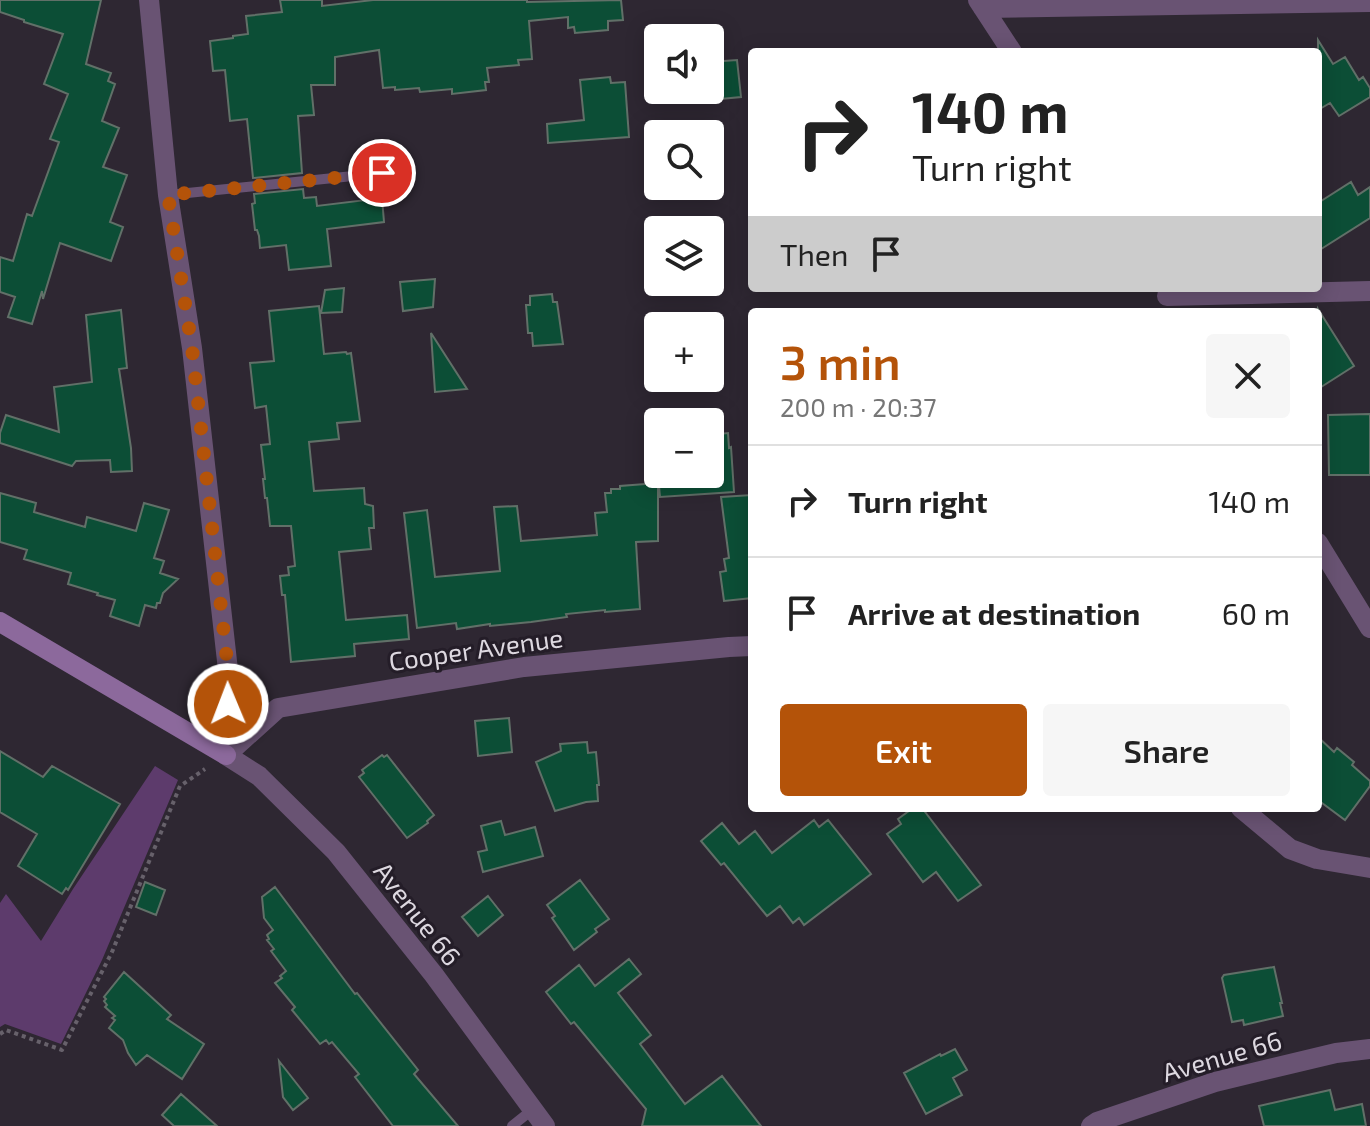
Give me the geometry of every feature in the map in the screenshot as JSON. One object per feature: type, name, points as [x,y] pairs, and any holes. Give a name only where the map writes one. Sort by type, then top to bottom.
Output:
[{"type":"street","points":[[0,622],[226,755],[229,679],[192,348],[168,195],[149,0]]},
{"type":"street","points":[[981,4],[1370,2]]},
{"type":"street","points":[[981,4],[1009,48]]},
{"type":"street","points":[[1168,299],[1370,291]]},
{"type":"street","points":[[1322,550],[1370,628]]},
{"type":"street","name":"Cooper Avenue","points":[[226,755],[278,708],[524,667],[748,646]]},
{"type":"street","name":"Avenue 66","points":[[226,755],[259,776],[336,852],[434,975],[538,1118]]},
{"type":"street","points":[[1246,812],[1290,849],[1317,859],[1370,868]]},
{"type":"street","name":"Avenue 66","points":[[1091,1126],[1215,1082],[1336,1053],[1370,1049]]},
{"type":"lane","points":[[168,195],[382,173]]},
{"type":"lane","points":[[512,1126],[538,1118]]},
{"type":"path","points":[[0,1034],[6,1030],[62,1050],[112,952],[180,786],[226,755]]},
{"type":"shaded area","points":[[155,766],[178,780],[102,960],[61,1044],[5,1024],[0,1027],[0,903],[6,894],[41,941]]},
{"type":"building","points":[[0,0],[101,0],[86,64],[111,73],[108,81],[115,84],[102,121],[119,128],[103,167],[127,175],[110,222],[123,227],[111,261],[60,243],[32,324],[8,317],[15,297],[0,292],[0,257],[13,261],[27,214],[32,216],[59,142],[50,139],[68,94],[44,84],[63,34],[0,12]]},
{"type":"building","points":[[280,0],[322,0],[322,6],[373,0],[621,0],[623,20],[608,21],[608,30],[575,33],[574,27],[568,28],[568,17],[529,21],[532,59],[518,60],[519,65],[487,68],[489,82],[485,82],[486,90],[452,94],[452,89],[420,92],[419,88],[383,88],[379,50],[335,57],[335,85],[311,85],[314,115],[298,116],[302,173],[253,178],[247,119],[230,121],[225,70],[213,71],[210,41],[248,34],[246,16],[282,12]]},
{"type":"building","points":[[1318,40],[1333,64],[1345,57],[1359,80],[1363,77],[1370,88],[1370,97],[1339,116],[1330,103],[1322,108],[1322,48],[1318,48]]},
{"type":"building","points":[[737,60],[741,97],[724,99],[724,61]]},
{"type":"building","points":[[610,77],[611,83],[625,82],[629,137],[548,143],[547,124],[584,120],[580,80]]},
{"type":"building","points":[[1351,182],[1358,195],[1370,187],[1370,218],[1322,248],[1322,200]]},
{"type":"building","points":[[303,189],[304,198],[316,197],[317,206],[382,198],[384,222],[327,229],[331,266],[289,270],[286,245],[260,248],[252,204],[255,203],[254,194]]},
{"type":"building","points":[[435,279],[433,307],[403,311],[400,282]]},
{"type":"building","points":[[344,288],[342,312],[321,313],[325,290]]},
{"type":"building","points":[[552,294],[553,302],[557,302],[563,344],[533,346],[532,333],[528,333],[526,305],[530,305],[530,296]]},
{"type":"building","points":[[319,306],[324,354],[351,353],[360,421],[337,423],[339,439],[309,442],[314,491],[364,488],[365,504],[373,506],[374,528],[369,528],[371,549],[339,552],[346,620],[407,615],[409,639],[354,644],[355,656],[291,662],[285,595],[282,595],[280,576],[289,575],[288,567],[295,566],[291,526],[270,526],[261,445],[270,444],[266,406],[255,408],[250,363],[274,361],[269,311]]},
{"type":"building","points":[[121,310],[127,368],[119,369],[132,471],[111,472],[110,460],[76,461],[72,466],[0,443],[6,415],[59,432],[54,387],[92,382],[86,315]]},
{"type":"building","points":[[1322,315],[1354,366],[1322,386]]},
{"type":"building","points":[[431,333],[467,389],[435,392]]},
{"type":"building","points":[[1370,414],[1370,475],[1329,475],[1328,415]]},
{"type":"building","points":[[724,433],[728,433],[731,447],[734,492],[660,497],[659,488],[724,488]]},
{"type":"building","points":[[644,484],[644,488],[658,488],[658,541],[636,542],[640,609],[566,614],[567,617],[457,629],[456,623],[417,628],[404,513],[427,510],[435,577],[500,571],[494,507],[517,506],[521,541],[597,535],[595,513],[607,512],[605,493],[620,489],[620,486]]},
{"type":"building","points":[[0,493],[36,503],[34,512],[85,527],[87,517],[136,531],[144,503],[169,510],[154,558],[164,561],[160,573],[178,579],[163,593],[156,608],[145,605],[139,626],[110,616],[115,600],[68,584],[71,573],[24,559],[27,550],[0,542]]},
{"type":"building","points":[[748,495],[748,598],[724,601],[720,572],[726,571],[724,559],[729,558],[721,497]]},
{"type":"building","points":[[509,718],[512,752],[478,756],[475,721]]},
{"type":"building","points":[[1322,741],[1334,752],[1337,748],[1354,762],[1352,765],[1370,781],[1370,786],[1345,820],[1322,803]]},
{"type":"building","points":[[587,742],[588,753],[596,752],[598,801],[555,811],[536,762],[561,751],[560,744]]},
{"type":"building","points":[[0,751],[43,777],[52,766],[120,804],[68,890],[66,888],[62,894],[18,866],[37,834],[0,812]]},
{"type":"building","points":[[382,755],[387,755],[434,815],[407,838],[359,777],[364,773],[362,770]]},
{"type":"building","points":[[908,812],[925,812],[981,885],[958,901],[936,872],[923,882],[887,834],[901,824],[898,819]]},
{"type":"building","points":[[814,820],[819,827],[828,820],[871,874],[804,925],[799,918],[793,923],[780,906],[767,916],[724,863],[721,865],[701,841],[722,823],[739,844],[755,831],[772,853]]},
{"type":"building","points":[[501,821],[505,835],[535,827],[543,856],[483,872],[478,852],[487,850],[481,826]]},
{"type":"building","points":[[580,880],[609,919],[574,950],[552,918],[555,916],[547,905]]},
{"type":"building","points":[[145,882],[165,890],[156,915],[136,907]]},
{"type":"building","points":[[275,887],[355,994],[418,1070],[414,1074],[458,1126],[393,1126],[355,1077],[359,1074],[332,1042],[329,1044],[326,1040],[320,1044],[292,1010],[295,1007],[275,983],[286,971],[267,940],[267,935],[273,930],[264,918],[262,897]]},
{"type":"building","points":[[488,896],[503,915],[478,936],[462,917]]},
{"type":"building","points":[[629,959],[641,974],[618,993],[651,1035],[640,1044],[685,1104],[722,1076],[761,1126],[642,1126],[646,1109],[546,992],[579,965],[595,986]]},
{"type":"building","points":[[1274,967],[1283,1016],[1244,1025],[1243,1020],[1232,1022],[1222,978],[1224,975]]},
{"type":"building","points":[[124,972],[171,1015],[167,1019],[204,1044],[182,1079],[147,1055],[136,1065],[123,1040],[109,1028],[115,1016],[105,1007],[104,997]]},
{"type":"building","points":[[955,1049],[967,1070],[953,1078],[962,1095],[926,1114],[904,1073]]},
{"type":"building","points":[[279,1061],[308,1098],[293,1110],[283,1097]]},
{"type":"building","points":[[1330,1090],[1335,1110],[1362,1104],[1366,1126],[1264,1126],[1259,1106]]},
{"type":"building","points":[[181,1094],[217,1126],[174,1126],[162,1115]]},
{"type":"route","points":[[228,704],[229,679],[192,348],[168,195],[382,173]]}]
